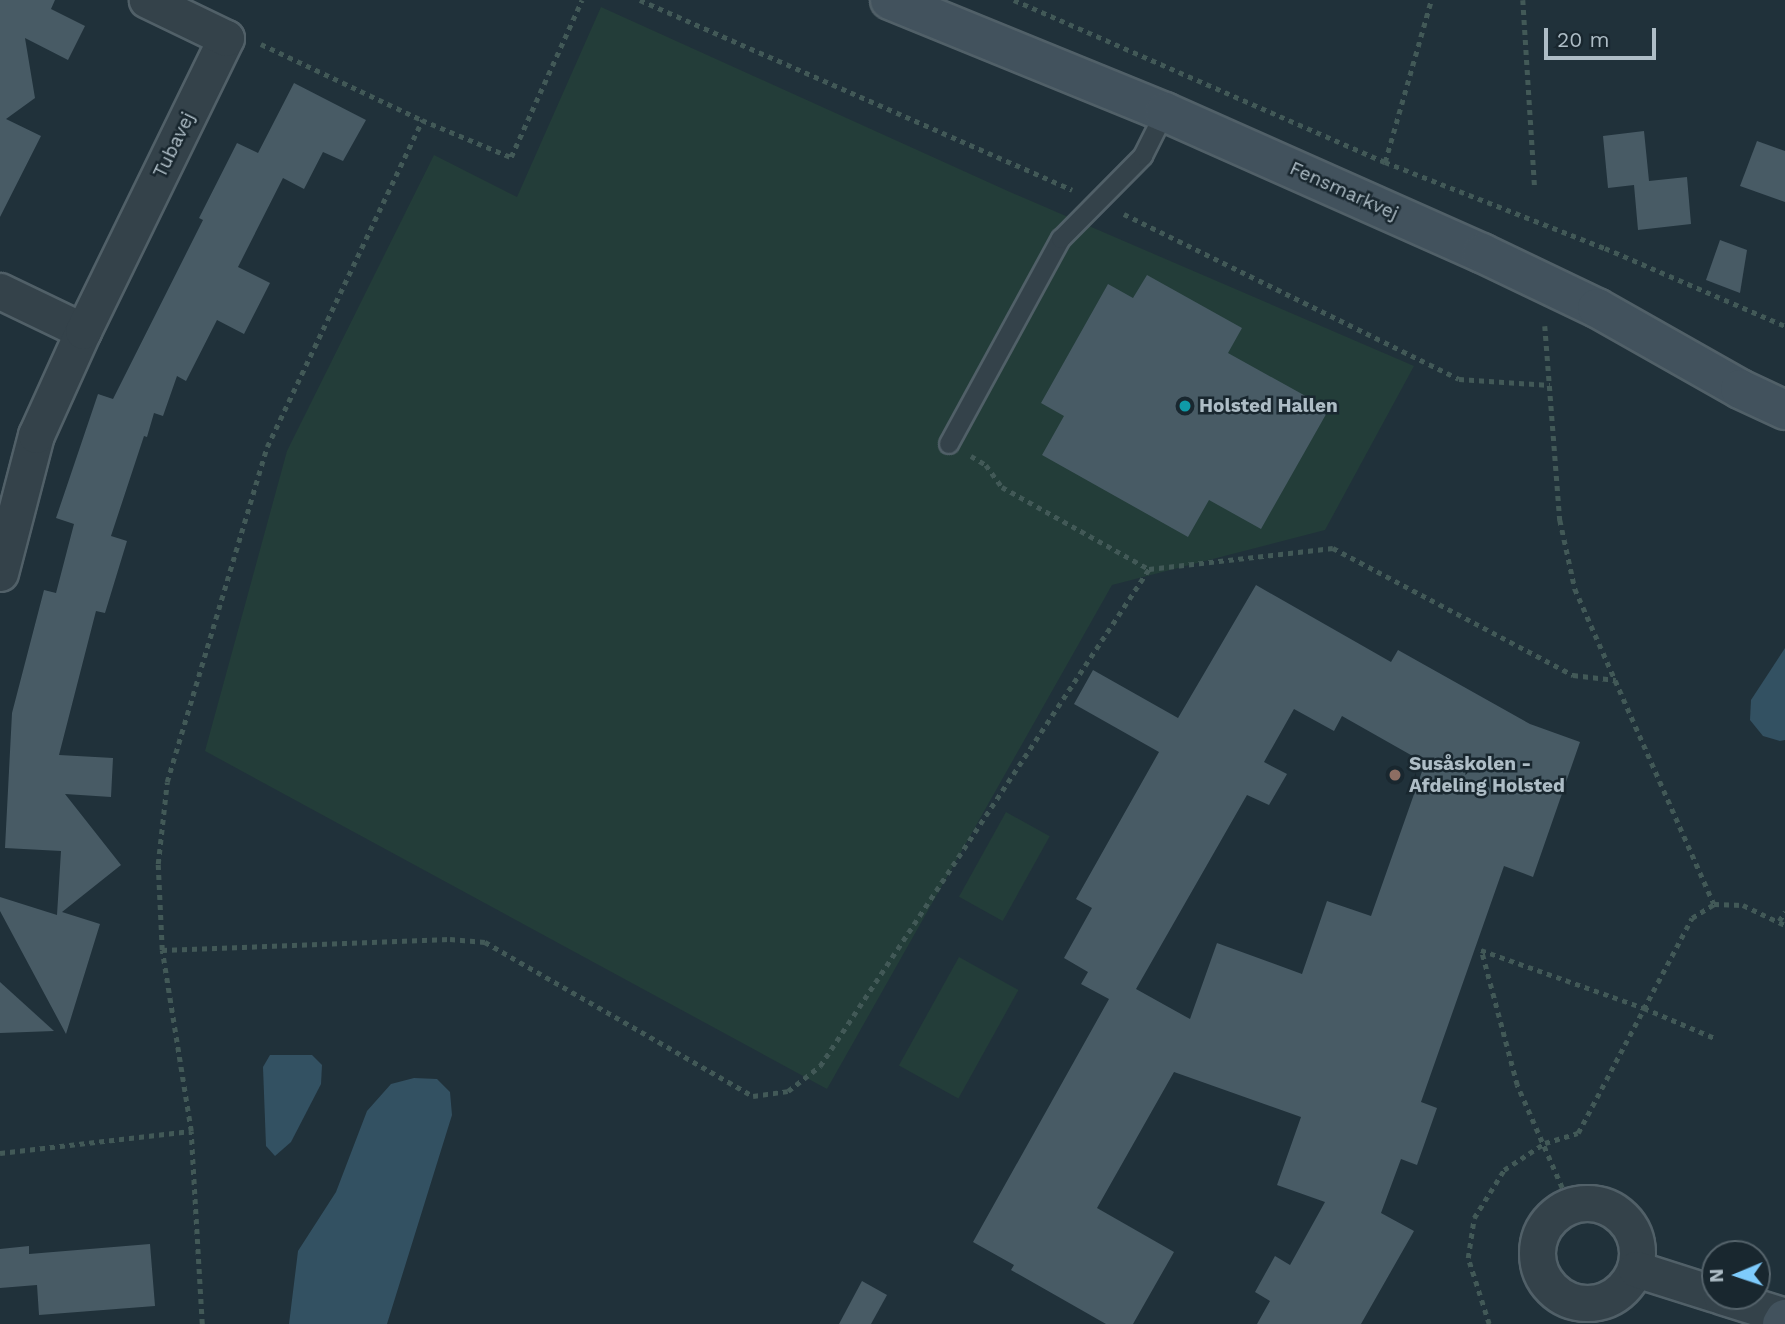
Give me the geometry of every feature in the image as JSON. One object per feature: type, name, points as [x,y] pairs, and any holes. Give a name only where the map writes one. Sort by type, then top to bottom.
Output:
[{"type":"street","points":[[147,0],[226,38]]},
{"type":"street","name":"Fensmarkvej","points":[[890,0],[1165,112],[1482,253],[1597,308],[1740,389],[1785,410]]},
{"type":"street","name":"Tubavej","points":[[0,573],[36,435],[83,331],[226,38]]},
{"type":"street","points":[[0,291],[83,331]]},
{"type":"street","points":[[1587,1203],[1604,1205],[1619,1214],[1636,1239],[1636,1269],[1616,1295],[1601,1302],[1569,1300],[1554,1291],[1543,1277],[1537,1261],[1538,1244],[1549,1221],[1570,1206],[1587,1203]]},
{"type":"street","points":[[1636,1269],[1701,1290]]},
{"type":"street","points":[[1762,1310],[1785,1318],[1782,1324]]},
{"type":"lane","points":[[949,444],[1061,239],[1143,156],[1165,112]]},
{"type":"path","points":[[226,38],[249,38],[422,120],[511,157],[582,0]]},
{"type":"path","points":[[1014,0],[1385,162],[1605,248],[1785,326]]},
{"type":"path","points":[[1385,162],[1431,0]]},
{"type":"path","points":[[1523,0],[1535,190]]},
{"type":"path","points":[[201,1324],[191,1131],[162,950],[158,864],[167,782],[267,447],[422,120]]},
{"type":"path","points":[[1544,318],[1560,520],[1575,589],[1714,904]]},
{"type":"path","points":[[949,444],[986,465],[1002,487],[1149,569],[1333,548],[1573,675],[1616,681]]},
{"type":"path","points":[[162,950],[450,939],[485,942],[752,1096],[788,1091],[820,1066],[1149,569]]},
{"type":"path","points":[[1489,1324],[1468,1258],[1474,1219],[1504,1170],[1545,1143],[1577,1133],[1692,918],[1714,904],[1743,905],[1785,925]]},
{"type":"path","points":[[1779,921],[1785,912]]},
{"type":"path","points":[[1570,1206],[1545,1143],[1517,1085],[1481,950],[1644,1008],[1717,1039]]},
{"type":"path","points":[[0,1153],[191,1131]]},
{"type":"green space","points":[[601,7],[1010,192],[1414,366],[1325,530],[1112,585],[827,1089],[205,751],[287,451],[434,155],[517,197]]},
{"type":"green space","points":[[1006,812],[1050,836],[1003,921],[959,897]]},
{"type":"green space","points":[[959,957],[1018,990],[958,1098],[899,1065]]},
{"type":"water","points":[[1785,648],[1785,740],[1780,741],[1763,736],[1750,720],[1751,700]]},
{"type":"water","points":[[270,1055],[312,1055],[322,1065],[321,1084],[291,1142],[275,1156],[266,1146],[263,1067]]},
{"type":"water","points":[[414,1078],[437,1079],[450,1092],[452,1115],[387,1324],[289,1324],[298,1251],[336,1192],[367,1111],[391,1084]]},
{"type":"building","points":[[0,0],[55,0],[51,9],[85,26],[68,60],[25,38],[35,98],[6,119],[41,136],[0,217]]},
{"type":"building","points":[[294,83],[366,120],[343,161],[323,152],[304,189],[283,178],[238,267],[270,283],[244,334],[217,320],[186,381],[177,376],[163,416],[154,413],[147,437],[144,436],[111,536],[127,541],[105,613],[96,611],[59,755],[113,758],[111,797],[65,794],[121,865],[62,912],[100,924],[66,1034],[0,911],[0,897],[57,915],[61,851],[5,848],[12,713],[44,590],[56,593],[74,524],[56,518],[98,394],[113,399],[203,220],[199,218],[237,143],[258,153]]},
{"type":"building","points":[[1644,131],[1649,181],[1687,177],[1691,224],[1638,230],[1634,185],[1608,188],[1603,136]]},
{"type":"building","points":[[1757,141],[1785,151],[1785,202],[1740,186]]},
{"type":"building","points":[[1720,240],[1747,250],[1740,293],[1706,280]]},
{"type":"building","name":"Holsted Hallen","points":[[1147,275],[1242,328],[1228,353],[1329,409],[1261,529],[1209,500],[1188,537],[1042,455],[1064,416],[1041,403],[1108,284],[1133,298]]},
{"type":"building","points":[[1256,585],[1391,662],[1398,650],[1530,724],[1580,742],[1533,877],[1504,866],[1421,1102],[1437,1108],[1417,1165],[1401,1159],[1381,1213],[1414,1231],[1361,1324],[1257,1324],[1270,1301],[1255,1292],[1275,1256],[1290,1265],[1325,1202],[1277,1185],[1301,1117],[1174,1072],[1097,1208],[1174,1252],[1133,1324],[1106,1324],[1011,1270],[1014,1265],[973,1242],[1109,999],[1081,984],[1088,972],[1064,958],[1092,908],[1076,899],[1159,752],[1074,704],[1093,670],[1178,718]],"holes":[[[1294,709],[1334,731],[1342,716],[1425,763],[1371,916],[1327,901],[1302,974],[1217,943],[1190,1019],[1136,989],[1247,795],[1269,805],[1287,774],[1264,762]]]},
{"type":"building","points":[[0,982],[54,1031],[0,1033]]},
{"type":"building","points":[[150,1244],[155,1306],[39,1315],[37,1285],[0,1288],[0,1249],[29,1246],[29,1254]]},
{"type":"building","points":[[862,1281],[887,1295],[871,1324],[839,1324]]},
{"type":"place","name":"Holsted Hallen","points":[[1185,406]]},
{"type":"place","name":"Susåskolen - Afdeling Holsted","points":[[1395,775]]}]
